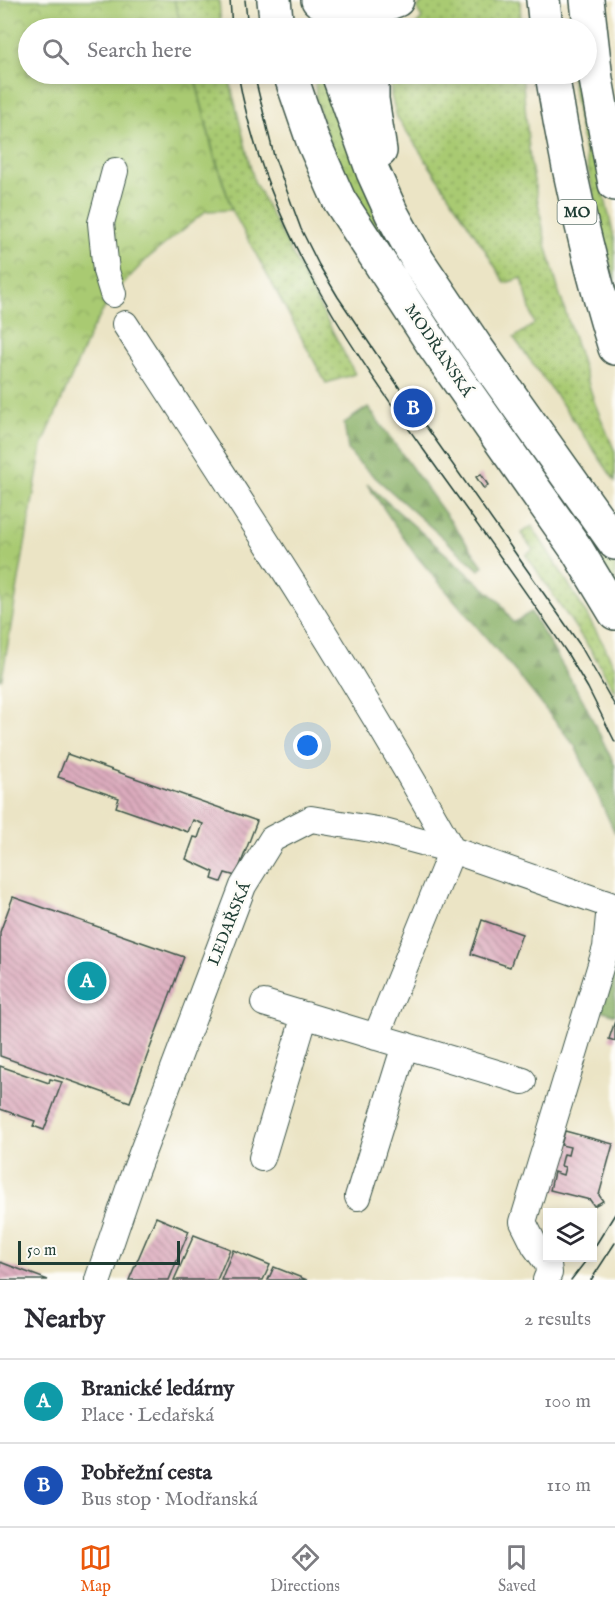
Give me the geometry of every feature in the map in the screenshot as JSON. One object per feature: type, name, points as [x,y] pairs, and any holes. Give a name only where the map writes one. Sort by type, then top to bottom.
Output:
[{"type":"main road","points":[[273,0],[276,18]]},
{"type":"main road","points":[[321,10],[368,9],[397,0]]},
{"type":"main road","points":[[394,18],[407,0]]},
{"type":"main road","points":[[543,0],[545,18]]},
{"type":"main road","name":"MO","points":[[587,0],[589,18]]},
{"type":"main road","name":"MODŘANSKÁ","points":[[293,84],[313,141],[339,200],[432,343],[578,550],[615,613]]},
{"type":"main road","points":[[301,84],[305,119]]},
{"type":"main road","name":"MODŘANSKÁ","points":[[342,84],[365,150],[392,214],[418,261],[615,543]]},
{"type":"main road","points":[[373,84],[376,126],[392,214]]},
{"type":"main road","name":"MO","points":[[554,84],[569,176],[583,236],[615,348]]},
{"type":"main road","name":"MO","points":[[597,84],[615,184]]},
{"type":"street","points":[[113,294],[106,271],[101,224],[115,171]]},
{"type":"street","points":[[125,324],[263,536],[410,774],[452,850],[376,1037]]},
{"type":"street","name":"LEDAŘSKÁ","points":[[98,1280],[133,1177],[243,885],[272,839],[311,819],[377,830],[452,850],[610,905],[606,948],[523,1222],[535,1246],[548,1264],[549,1274],[546,1280]]},
{"type":"street","points":[[264,1003],[523,1082]]},
{"type":"street","points":[[262,1158],[305,1015]]},
{"type":"street","points":[[358,1197],[405,1046]]},
{"type":"green space","points":[[0,0],[174,0],[179,18],[18,18],[18,84],[196,84],[214,156],[232,210],[206,211],[148,258],[113,294],[91,331],[42,446],[0,679]]},
{"type":"green space","points":[[174,0],[219,0],[220,18],[179,18]]},
{"type":"green space","points":[[425,0],[520,0],[521,18],[422,18],[417,8]]},
{"type":"green space","points":[[196,84],[230,84],[254,181],[355,374],[326,383],[232,210],[213,150]]},
{"type":"green space","points":[[315,84],[333,84],[571,499],[615,564],[615,589],[375,241],[331,148],[316,100]]},
{"type":"green space","points":[[391,84],[523,84],[530,160],[546,244],[595,404],[615,452],[615,481],[514,338],[534,324],[522,278],[505,283],[397,117],[391,95]]},
{"type":"green space","points":[[573,84],[584,84],[593,146],[615,242],[615,282],[590,178]]},
{"type":"green space","points":[[368,407],[483,566],[479,570],[358,462],[348,450],[344,423]]},
{"type":"green space","points":[[367,484],[500,602],[513,623],[531,612],[583,700],[615,766],[615,833],[575,746],[519,676],[414,553]]},
{"type":"green space","points":[[532,526],[605,647],[615,668],[615,692],[592,652],[526,555],[533,550],[521,533]]},
{"type":"green space","points":[[615,944],[615,1015],[595,1008]]},
{"type":"building","points":[[424,392],[432,403],[427,406],[419,395]]},
{"type":"building","points":[[481,474],[488,485],[484,489],[476,477]]},
{"type":"building","points":[[67,754],[257,821],[236,876],[225,873],[221,882],[212,879],[214,872],[186,859],[194,837],[198,838],[203,824],[193,820],[188,832],[116,807],[119,798],[58,777]]},
{"type":"building","points":[[13,897],[184,957],[130,1102],[0,1056],[0,932]]},
{"type":"building","points":[[482,920],[522,934],[510,967],[471,954]]},
{"type":"building","points":[[615,1021],[615,1041],[609,1039]]},
{"type":"building","points":[[0,1066],[49,1083],[50,1079],[62,1082],[44,1130],[33,1126],[35,1121],[0,1109]]},
{"type":"building","points":[[565,1131],[613,1144],[599,1195],[603,1201],[594,1206],[590,1200],[550,1190],[554,1172],[563,1175],[565,1167],[561,1166],[564,1154],[568,1155],[570,1147],[561,1145]]},
{"type":"building","points":[[156,1217],[189,1231],[169,1280],[129,1280]]},
{"type":"building","points":[[194,1235],[230,1249],[217,1280],[174,1280]]},
{"type":"building","points":[[233,1250],[270,1265],[263,1280],[221,1280]]},
{"type":"building","points":[[0,1262],[48,1280],[0,1280]]},
{"type":"building","points":[[274,1267],[307,1280],[268,1280]]},
{"type":"tram line","points":[[230,0],[231,18]]},
{"type":"tram line","points":[[245,0],[247,18]]},
{"type":"tram line","points":[[240,84],[250,127],[266,178],[286,226],[334,317],[392,405],[567,653],[588,688],[615,742]]},
{"type":"tram line","points":[[256,84],[274,156],[301,229],[319,265],[413,408],[580,645],[615,706]]},
{"type":"tram line","points":[[597,1243],[615,1214]]},
{"type":"tram line","points":[[591,1280],[615,1243]]},
{"type":"tram line","points":[[571,1280],[585,1262]]},
{"type":"place","name":"Pobřežní cesta","points":[[413,408]]},
{"type":"place","name":"Branické ledárny","points":[[87,981]]}]
